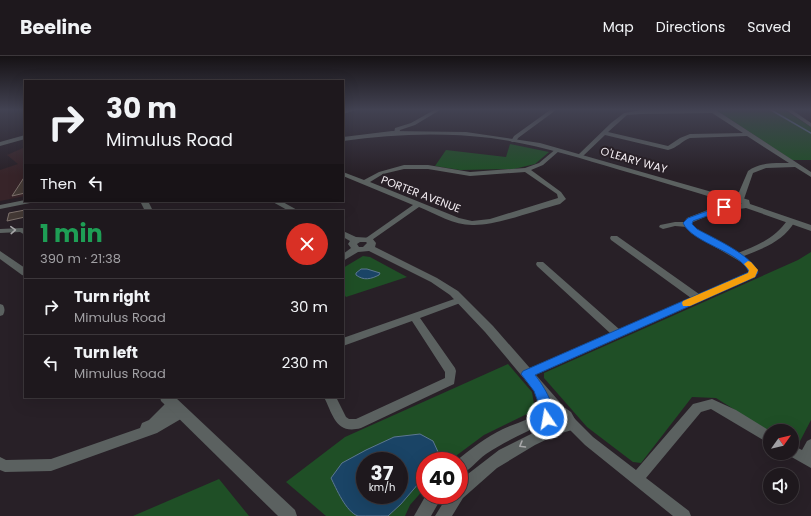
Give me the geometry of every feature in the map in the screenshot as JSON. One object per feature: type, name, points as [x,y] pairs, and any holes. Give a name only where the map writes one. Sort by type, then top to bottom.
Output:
[{"type":"street","points":[[514,141],[516,137],[524,131]]},
{"type":"street","points":[[744,131],[811,175]]},
{"type":"street","name":"O'LEARY WAY","points":[[344,139],[397,133],[437,132],[468,134],[514,141],[580,156],[741,207],[743,202]]},
{"type":"street","points":[[580,156],[605,133],[668,148],[674,147],[681,138],[690,136],[748,134]]},
{"type":"street","points":[[0,144],[24,137]]},
{"type":"street","points":[[364,183],[389,170],[404,167],[428,168],[470,174],[526,170],[541,164],[557,150]]},
{"type":"street","points":[[796,165],[766,166],[754,169],[750,172],[743,202],[811,228]]},
{"type":"street","name":"PORTER AVENUE","points":[[344,174],[457,220],[472,223],[491,221],[557,202],[562,199],[559,193],[526,170]]},
{"type":"street","points":[[0,207],[25,202]]},
{"type":"street","points":[[277,202],[293,210]]},
{"type":"street","points":[[688,224],[687,223],[690,220],[729,202]]},
{"type":"street","points":[[344,235],[356,245],[365,250],[369,244],[418,205]]},
{"type":"street","points":[[737,256],[772,241],[786,232],[791,221]]},
{"type":"street","points":[[527,374],[617,333],[752,275],[754,272],[751,267],[737,256],[694,231],[688,224],[675,224],[663,227]]},
{"type":"street","points":[[0,231],[22,230],[24,232]]},
{"type":"street","points":[[614,238],[698,298]]},
{"type":"street","points":[[369,244],[446,287],[489,329],[539,389],[551,413],[549,422],[563,425],[589,441],[678,514]]},
{"type":"street","points":[[344,257],[356,245]]},
{"type":"street","points":[[0,249],[4,257],[24,272]]},
{"type":"street","points":[[540,264],[617,333]]},
{"type":"street","points":[[344,342],[460,300]]},
{"type":"street","points":[[0,307],[0,313]]},
{"type":"street","points":[[330,398],[342,421],[345,424],[352,425],[361,423],[450,381],[451,371],[414,317]]},
{"type":"street","points":[[2,467],[51,465],[153,429],[171,419],[174,404]]},
{"type":"street","points":[[174,404],[289,516]]},
{"type":"street","points":[[636,479],[697,408],[712,404],[732,414],[763,434]]},
{"type":"street","points":[[468,460],[480,450],[507,434],[551,413]]},
{"type":"street","points":[[468,483],[480,472],[507,453],[542,434],[563,425]]},
{"type":"street","points":[[799,455],[808,460],[811,445]]},
{"type":"street","points":[[422,516],[429,504]]},
{"type":"street","points":[[443,516],[451,504]]},
{"type":"shaded area","points":[[24,147],[24,196],[0,201],[0,170],[18,164],[7,155]]},
{"type":"green space","points":[[749,131],[811,131],[811,160],[792,160]]},
{"type":"green space","points":[[510,144],[549,152],[535,164],[514,169],[460,170],[435,166],[446,150],[506,157]]},
{"type":"green space","points":[[811,252],[811,420],[799,443],[799,424],[763,424],[763,428],[716,398],[692,397],[641,463],[633,462],[587,427],[544,378],[544,373],[798,260]]},
{"type":"green space","points":[[363,256],[370,257],[407,277],[346,297],[344,294],[344,267]]},
{"type":"green space","points":[[508,364],[532,392],[535,410],[484,435],[461,452],[416,452],[416,498],[410,505],[405,516],[326,516],[286,482],[345,437]]},
{"type":"green space","points":[[219,479],[249,516],[133,516]]},
{"type":"water","points":[[361,269],[367,269],[380,273],[379,275],[365,279],[356,275],[356,273]]},
{"type":"water","points":[[420,434],[433,441],[438,452],[416,452],[416,486],[408,496],[408,452],[362,452],[394,437]]},
{"type":"water","points":[[356,455],[356,504],[401,504],[388,516],[358,516],[354,514],[349,510],[331,478],[342,463]]},
{"type":"building","points":[[24,178],[24,193],[12,196]]},
{"type":"building","points":[[24,210],[24,217],[7,221],[9,213]]},
{"type":"slow traffic","points":[[687,303],[752,275],[754,270],[748,264]]},
{"type":"route","points":[[547,419],[548,413],[539,389],[527,374],[617,333],[752,275],[754,270],[744,260],[694,231],[687,223],[690,220],[724,207]]}]
